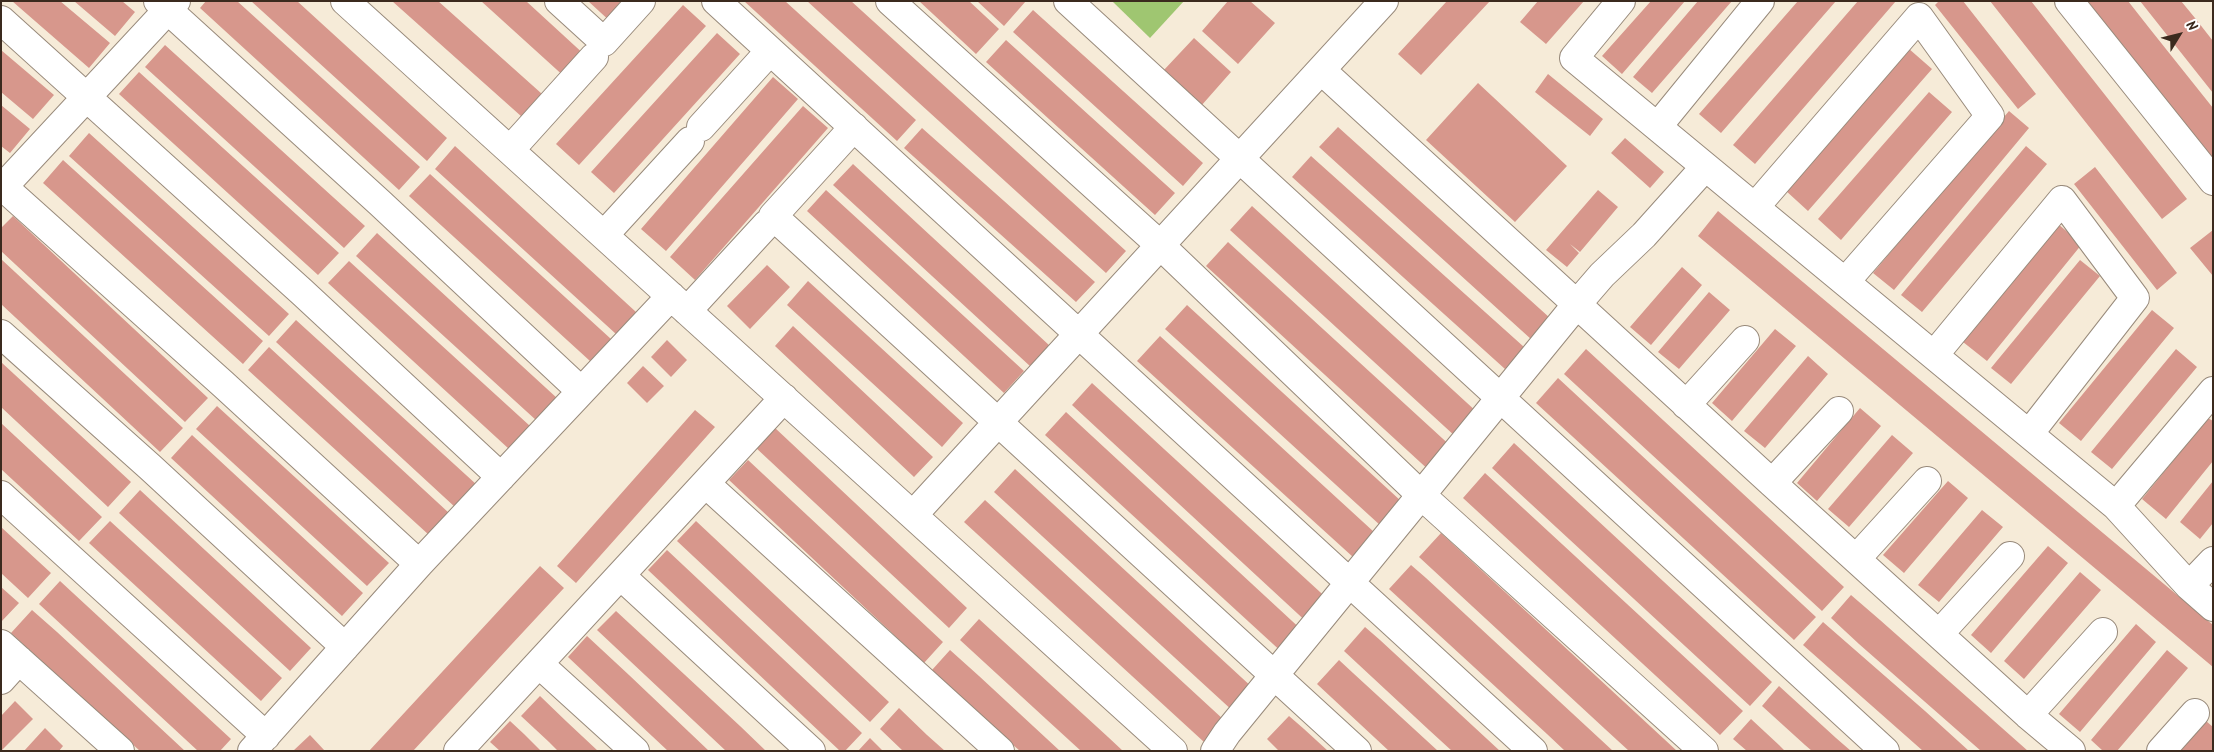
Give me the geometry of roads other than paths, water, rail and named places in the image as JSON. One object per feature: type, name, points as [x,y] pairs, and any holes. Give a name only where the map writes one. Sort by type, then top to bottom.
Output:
[{"type":"street","points":[[345,1],[1173,751]]},
{"type":"street","points":[[559,1],[604,42],[641,1]]},
{"type":"street","points":[[716,1],[1533,751]]},
{"type":"street","points":[[890,1],[1160,245],[1421,495],[1704,751]]},
{"type":"street","points":[[1068,1],[1885,751]]},
{"type":"street","points":[[912,515],[1384,1]]},
{"type":"street","points":[[1621,1],[1574,58],[2116,506],[2190,586],[2213,608]]},
{"type":"street","points":[[1658,126],[1760,1]]},
{"type":"street","points":[[2069,1],[2213,181]]},
{"type":"street","points":[[419,564],[223,384],[2,186],[86,97],[167,4],[581,391]]},
{"type":"street","points":[[1755,207],[1919,17],[1990,116],[1845,282]]},
{"type":"street","points":[[1,20],[302,292],[501,477]]},
{"type":"street","points":[[604,235],[770,51]]},
{"type":"street","points":[[510,150],[594,57]]},
{"type":"street","points":[[1320,70],[1772,483],[2028,715],[2071,751]]},
{"type":"street","points":[[854,127],[773,216],[1358,751]]},
{"type":"street","points":[[1216,751],[1274,675],[1577,304],[1602,275],[1644,235],[1705,167]]},
{"type":"street","points":[[1934,355],[2062,200],[2135,298],[2029,434]]},
{"type":"street","points":[[1,495],[257,746],[419,564],[581,391],[766,224]]},
{"type":"street","points":[[1,334],[150,467],[345,647]]},
{"type":"street","points":[[1686,405],[1745,340]]},
{"type":"street","points":[[2116,506],[2213,391]]},
{"type":"street","points":[[466,748],[539,664],[784,398]]},
{"type":"street","points":[[1772,483],[1839,411]]},
{"type":"street","points":[[1856,559],[1927,481]]},
{"type":"street","points":[[706,484],[1000,751]]},
{"type":"street","points":[[1939,634],[2010,556]]},
{"type":"street","points":[[2190,586],[2213,562]]},
{"type":"street","points":[[621,576],[811,751]]},
{"type":"street","points":[[2028,715],[2103,632]]},
{"type":"street","points":[[1,680],[10,652],[107,747]]},
{"type":"street","points":[[539,664],[635,751]]},
{"type":"street","points":[[2161,751],[2195,713]]}]
